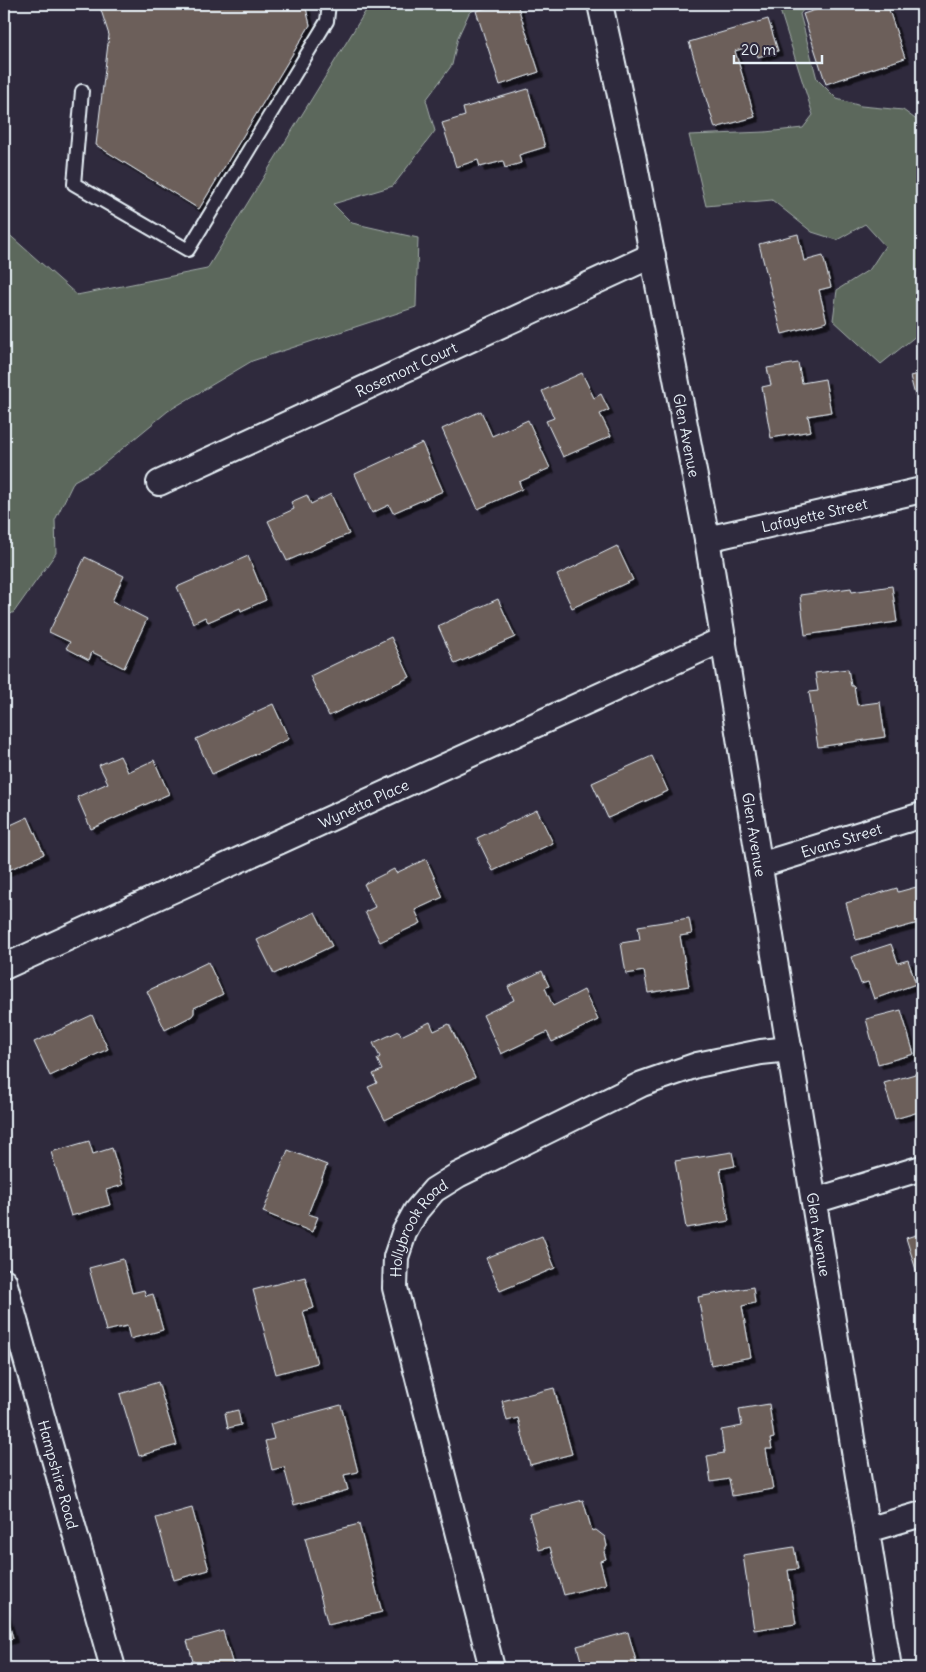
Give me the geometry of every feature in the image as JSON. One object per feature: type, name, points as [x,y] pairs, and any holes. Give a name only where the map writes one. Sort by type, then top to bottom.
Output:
[{"type":"street","name":"Glen Avenue","points":[[600,4],[652,255],[707,539],[889,1668]]},
{"type":"street","name":"Rosemont Court","points":[[160,484],[652,255]]},
{"type":"street","name":"Lafayette Street","points":[[707,539],[922,490]]},
{"type":"street","name":"Wynetta Place","points":[[4,967],[724,639]]},
{"type":"street","name":"Evans Street","points":[[760,865],[922,815]]},
{"type":"street","name":"Hollybrook Road","points":[[492,1668],[395,1288],[396,1257],[404,1233],[416,1211],[434,1190],[458,1175],[642,1084],[697,1065],[761,1052],[790,1050]]},
{"type":"street","points":[[814,1201],[922,1168]]},
{"type":"street","name":"Hampshire Road","points":[[4,1281],[113,1668]]},
{"type":"street","points":[[867,1530],[922,1514]]},
{"type":"lane","points":[[82,91],[74,184],[188,250],[327,21],[329,4]]},
{"type":"green space","points":[[370,4],[484,4],[469,13],[458,37],[452,65],[426,100],[435,131],[393,186],[333,204],[352,223],[418,238],[416,307],[252,361],[168,411],[100,467],[74,481],[55,520],[56,553],[14,612],[4,618],[4,230],[77,295],[207,269]]},
{"type":"green space","points":[[778,4],[808,4],[800,14],[817,79],[837,99],[861,106],[903,110],[922,124],[922,331],[881,364],[833,320],[837,290],[870,269],[885,246],[865,224],[837,240],[812,232],[772,200],[706,206],[689,135],[765,132],[803,128],[813,115]]},
{"type":"building","points":[[99,4],[305,4],[310,25],[199,209],[96,145],[109,35]]},
{"type":"building","points":[[499,4],[517,4],[539,72],[500,85],[476,11]]},
{"type":"building","points":[[834,4],[887,4],[905,58],[826,84],[803,14]]},
{"type":"building","points":[[768,19],[778,51],[758,57],[755,45],[735,51],[755,117],[715,128],[689,42]]},
{"type":"building","points":[[528,89],[545,147],[519,155],[521,163],[505,168],[503,161],[480,167],[478,160],[456,167],[442,123],[465,116],[463,108]]},
{"type":"building","points":[[798,234],[804,261],[823,256],[831,287],[819,290],[827,322],[782,334],[759,244]]},
{"type":"building","points":[[798,363],[802,383],[825,379],[831,412],[808,416],[811,431],[771,438],[762,387],[771,385],[767,368]]},
{"type":"building","points":[[582,373],[594,398],[601,394],[609,410],[600,414],[611,436],[563,457],[546,421],[554,418],[542,391]]},
{"type":"building","points":[[922,373],[922,410],[919,411],[910,376]]},
{"type":"building","points":[[481,411],[492,436],[528,420],[550,468],[519,482],[522,489],[478,509],[442,429]]},
{"type":"building","points":[[422,443],[443,491],[393,513],[389,505],[372,513],[355,474]]},
{"type":"building","points":[[331,494],[349,534],[287,561],[268,521],[294,509],[291,502],[307,495],[311,504]]},
{"type":"building","points":[[617,546],[633,580],[572,608],[557,575]]},
{"type":"building","points":[[248,556],[266,600],[241,611],[240,608],[208,622],[205,617],[193,623],[177,587]]},
{"type":"building","points":[[85,557],[124,576],[112,601],[147,619],[124,668],[92,652],[89,660],[66,648],[70,642],[49,632]]},
{"type":"building","points":[[892,586],[897,622],[805,635],[800,595],[851,588],[852,592]]},
{"type":"building","points":[[498,599],[515,637],[455,664],[438,626]]},
{"type":"building","points":[[391,637],[410,677],[329,716],[310,676]]},
{"type":"building","points":[[848,669],[851,686],[854,686],[857,705],[880,702],[885,737],[818,747],[809,692],[818,691],[815,673]]},
{"type":"building","points":[[273,704],[289,739],[212,774],[196,739]]},
{"type":"building","points":[[120,756],[128,772],[154,760],[169,794],[91,829],[77,797],[108,783],[99,765]]},
{"type":"building","points":[[652,756],[668,791],[608,818],[592,783]]},
{"type":"building","points":[[537,810],[553,843],[493,871],[477,838]]},
{"type":"building","points":[[28,817],[44,854],[4,872],[4,828]]},
{"type":"building","points":[[426,859],[443,897],[415,910],[421,923],[380,942],[365,912],[375,907],[364,884],[394,869],[396,873]]},
{"type":"building","points":[[920,886],[922,922],[856,940],[846,903],[897,888],[898,892]]},
{"type":"building","points":[[315,912],[332,946],[274,974],[257,940]]},
{"type":"building","points":[[689,918],[692,934],[680,936],[689,986],[648,993],[644,971],[626,974],[621,943],[640,940],[638,926]]},
{"type":"building","points":[[891,944],[898,963],[908,960],[916,984],[874,999],[868,982],[861,984],[851,957]]},
{"type":"building","points":[[208,962],[223,994],[194,1008],[192,1016],[165,1030],[147,991]]},
{"type":"building","points":[[542,971],[549,986],[545,988],[553,1006],[584,990],[598,1020],[552,1042],[547,1032],[501,1054],[483,1015],[514,1000],[508,987]]},
{"type":"building","points":[[901,1010],[914,1054],[878,1064],[866,1019]]},
{"type":"building","points":[[92,1015],[108,1049],[50,1076],[34,1042]]},
{"type":"building","points":[[430,1022],[434,1031],[449,1024],[475,1077],[385,1120],[368,1087],[377,1083],[373,1074],[382,1070],[377,1059],[380,1057],[373,1043],[399,1031],[401,1036]]},
{"type":"building","points":[[922,1072],[922,1111],[895,1119],[884,1083]]},
{"type":"building","points":[[89,1141],[93,1154],[112,1148],[123,1185],[106,1190],[110,1205],[71,1216],[51,1152]]},
{"type":"building","points":[[288,1150],[327,1165],[308,1214],[318,1217],[312,1232],[263,1212]]},
{"type":"building","points":[[732,1152],[735,1166],[720,1169],[729,1221],[686,1228],[675,1161]]},
{"type":"building","points":[[922,1233],[922,1272],[917,1273],[906,1238]]},
{"type":"building","points":[[542,1236],[555,1268],[500,1291],[486,1258]]},
{"type":"building","points":[[123,1259],[132,1293],[144,1290],[146,1296],[153,1294],[163,1330],[130,1339],[127,1326],[106,1331],[89,1268]]},
{"type":"building","points":[[305,1277],[314,1308],[303,1311],[317,1363],[276,1374],[253,1290]]},
{"type":"building","points":[[753,1287],[755,1303],[742,1306],[751,1357],[711,1365],[698,1297]]},
{"type":"building","points":[[158,1382],[177,1445],[139,1456],[120,1394]]},
{"type":"building","points":[[554,1388],[572,1454],[530,1465],[518,1418],[507,1421],[502,1401]]},
{"type":"building","points":[[769,1404],[774,1438],[770,1439],[772,1449],[766,1449],[773,1489],[732,1496],[729,1479],[711,1482],[707,1456],[724,1453],[721,1430],[742,1426],[739,1409]]},
{"type":"building","points":[[341,1405],[358,1472],[344,1475],[348,1490],[294,1505],[284,1467],[272,1470],[265,1441],[274,1439],[270,1424]]},
{"type":"building","points":[[238,1410],[241,1425],[228,1428],[225,1413]]},
{"type":"building","points":[[583,1500],[592,1531],[596,1530],[605,1537],[607,1546],[604,1552],[606,1559],[600,1561],[606,1584],[564,1595],[550,1547],[539,1550],[529,1514]]},
{"type":"building","points":[[192,1508],[209,1570],[174,1580],[156,1518]]},
{"type":"building","points":[[359,1524],[382,1612],[328,1625],[305,1538]]},
{"type":"building","points":[[794,1547],[798,1569],[788,1570],[796,1624],[754,1630],[743,1555]]},
{"type":"building","points":[[4,1606],[13,1638],[4,1641]]},
{"type":"building","points":[[223,1631],[233,1665],[240,1664],[241,1668],[195,1668],[187,1641]]},
{"type":"building","points":[[628,1632],[638,1668],[583,1668],[577,1646]]}]
